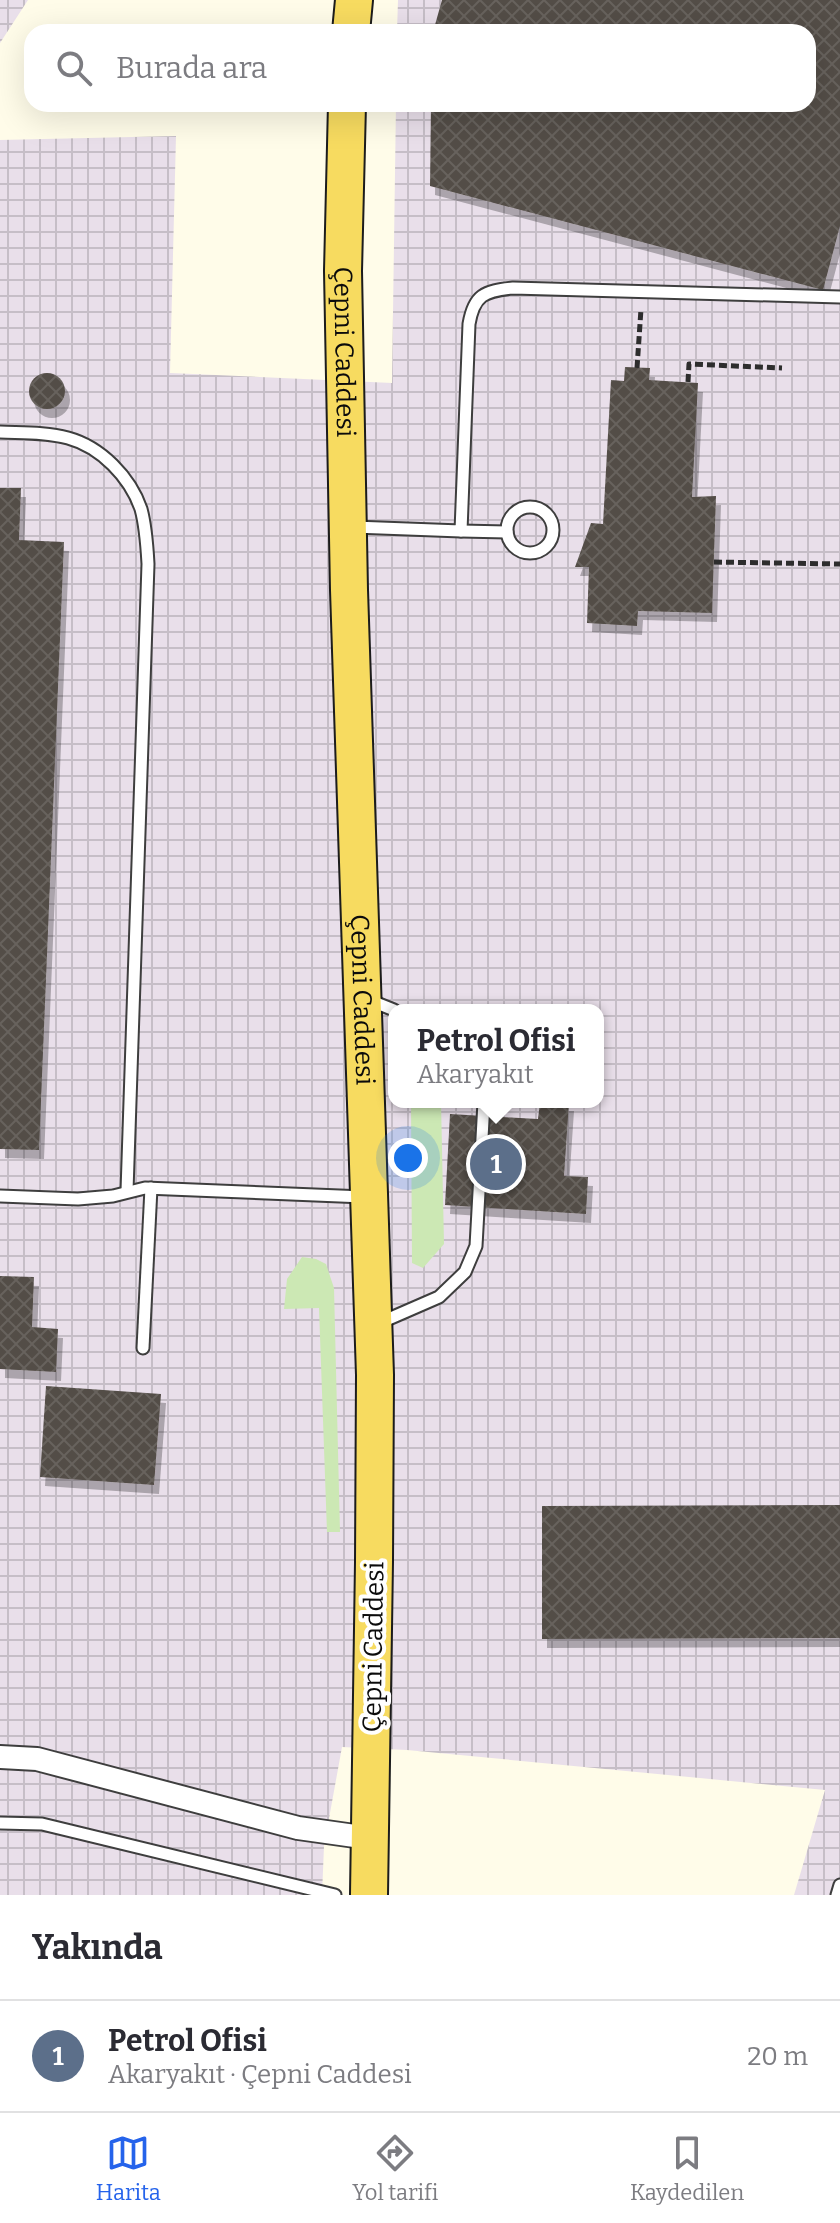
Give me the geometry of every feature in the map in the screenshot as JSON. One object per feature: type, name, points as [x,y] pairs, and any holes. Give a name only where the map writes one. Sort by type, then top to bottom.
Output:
[{"type":"main road","points":[[352,24],[354,0]]},
{"type":"main road","name":"Çepni Caddesi","points":[[347,112],[343,271],[351,653],[378,1004],[368,1197],[373,1326],[374,1562],[369,1895]]},
{"type":"street","points":[[0,1757],[37,1759],[298,1828],[369,1838]]},
{"type":"lane","points":[[461,531],[469,324],[472,309],[480,297],[494,290],[513,288],[840,297]]},
{"type":"lane","points":[[0,432],[54,436],[92,448],[124,478],[135,495],[146,535],[127,1191]]},
{"type":"lane","points":[[530,507],[549,517],[553,532],[541,550],[527,553],[513,546],[507,532],[516,512],[530,507]]},
{"type":"lane","points":[[350,527],[507,532]]},
{"type":"lane","points":[[373,1326],[439,1297],[465,1272],[476,1246],[484,1108]]},
{"type":"lane","points":[[143,1348],[151,1188]]},
{"type":"lane","points":[[0,1196],[78,1199],[151,1188],[368,1197]]},
{"type":"lane","points":[[0,1823],[42,1824],[335,1895]]},
{"type":"lane","points":[[837,1895],[840,1885]]},
{"type":"path","points":[[637,368],[642,291]]},
{"type":"path","points":[[688,382],[689,364],[782,368]]},
{"type":"path","points":[[714,562],[840,564]]},
{"type":"shaded area","points":[[0,0],[28,0],[0,43]]},
{"type":"shaded area","points":[[398,0],[840,0],[840,1895],[794,1895],[825,1790],[407,1750],[342,1747],[324,1846],[322,1895],[0,1895],[0,140],[176,136],[170,373],[392,383],[396,112],[816,112],[816,24],[397,24]]},
{"type":"green space","points":[[411,1108],[441,1108],[444,1244],[423,1268],[412,1263]]},
{"type":"green space","points":[[302,1257],[326,1264],[334,1288],[340,1532],[327,1532],[319,1308],[284,1309],[287,1279]]},
{"type":"building","points":[[442,0],[840,0],[840,226],[823,290],[430,186],[431,112],[816,112],[816,24],[435,24]]},
{"type":"building","points":[[625,367],[650,368],[649,380],[698,383],[692,497],[716,496],[712,613],[638,611],[637,626],[587,623],[589,567],[575,567],[591,523],[603,524],[611,380],[624,381]]},
{"type":"building","points":[[47,373],[60,378],[65,391],[60,404],[47,409],[34,404],[29,391],[34,378]]},
{"type":"building","points":[[0,488],[21,488],[19,540],[64,542],[39,1150],[0,1149]]},
{"type":"building","points":[[539,1108],[569,1108],[564,1176],[588,1177],[586,1214],[445,1205],[450,1114],[538,1119]]},
{"type":"building","points":[[0,1276],[34,1277],[32,1327],[58,1329],[56,1372],[0,1369]]},
{"type":"building","points":[[46,1386],[161,1394],[154,1485],[40,1477]]},
{"type":"building","points":[[840,1505],[840,1638],[542,1639],[542,1506]]},
{"type":"place","name":"Petrol Ofisi","points":[[496,1164]]}]
